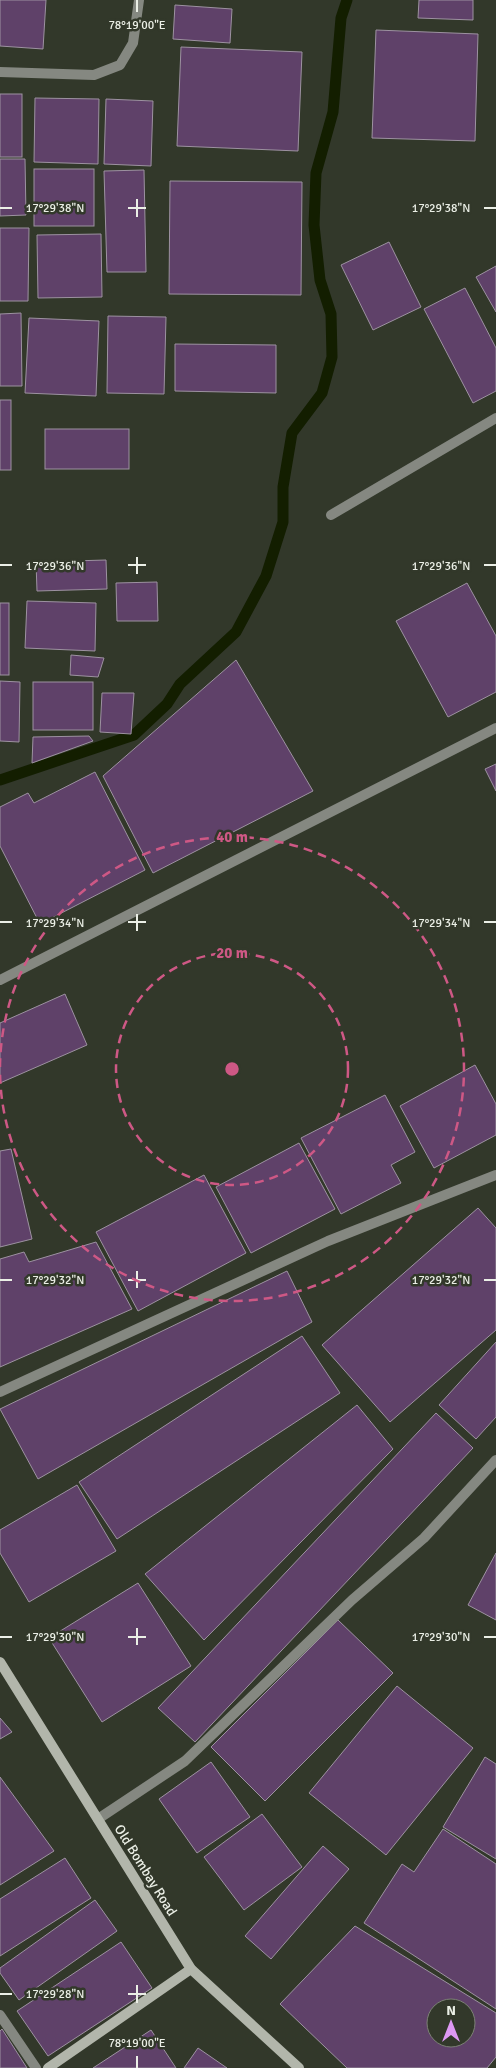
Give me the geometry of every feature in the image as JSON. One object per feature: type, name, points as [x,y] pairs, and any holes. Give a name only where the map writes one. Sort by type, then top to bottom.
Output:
[{"type":"main road","name":"Old Bombay Road","points":[[0,1662],[191,1969],[299,2068]]},
{"type":"main road","points":[[48,2068],[191,1969]]},
{"type":"street","points":[[0,72],[94,75],[120,65],[133,44],[138,0]]},
{"type":"street","points":[[332,515],[496,418]]},
{"type":"street","points":[[0,980],[496,728]]},
{"type":"street","points":[[0,1392],[328,1241],[496,1175]]},
{"type":"street","points":[[98,1819],[185,1761],[352,1600],[424,1538],[496,1460]]},
{"type":"street","points":[[0,2015],[36,2068]]},
{"type":"building","points":[[0,0],[46,0],[43,49],[0,46]]},
{"type":"building","points":[[419,0],[473,0],[473,20],[418,18]]},
{"type":"building","points":[[175,5],[232,9],[230,43],[173,39]]},
{"type":"building","points":[[376,30],[478,34],[475,141],[372,138]]},
{"type":"building","points":[[181,47],[302,52],[298,151],[177,146]]},
{"type":"building","points":[[0,94],[22,94],[22,157],[0,157]]},
{"type":"building","points":[[35,98],[99,99],[98,164],[34,162]]},
{"type":"building","points":[[106,99],[153,101],[151,166],[104,164]]},
{"type":"building","points":[[0,159],[25,159],[26,215],[0,216]]},
{"type":"building","points":[[34,169],[94,169],[94,226],[34,226]]},
{"type":"building","points":[[144,170],[146,272],[107,272],[104,171]]},
{"type":"building","points":[[170,181],[302,182],[301,295],[169,294]]},
{"type":"building","points":[[0,228],[29,228],[28,301],[0,301]]},
{"type":"building","points":[[101,234],[102,297],[38,298],[37,235]]},
{"type":"building","points":[[389,242],[421,307],[373,330],[341,265]]},
{"type":"building","points":[[496,266],[496,312],[476,277]]},
{"type":"building","points":[[465,288],[496,348],[496,391],[473,403],[424,309]]},
{"type":"building","points":[[21,313],[22,386],[0,386],[0,314]]},
{"type":"building","points":[[108,316],[166,317],[164,394],[107,393]]},
{"type":"building","points":[[29,318],[99,321],[96,396],[25,393]]},
{"type":"building","points":[[175,344],[276,345],[276,393],[175,391]]},
{"type":"building","points":[[0,400],[11,400],[11,470],[0,470]]},
{"type":"building","points":[[45,429],[129,429],[129,469],[45,469]]},
{"type":"building","points":[[106,560],[107,589],[37,591],[36,562]]},
{"type":"building","points":[[157,582],[158,621],[117,621],[116,583]]},
{"type":"building","points":[[467,583],[496,636],[496,692],[448,717],[396,621]]},
{"type":"building","points":[[27,601],[96,603],[95,651],[25,648]]},
{"type":"building","points":[[0,603],[9,603],[9,675],[0,675]]},
{"type":"building","points":[[71,655],[104,658],[98,677],[70,675]]},
{"type":"building","points":[[236,660],[313,791],[153,873],[103,776]]},
{"type":"building","points":[[0,681],[20,682],[19,742],[0,741]]},
{"type":"building","points":[[33,682],[93,682],[93,730],[33,730]]},
{"type":"building","points":[[102,693],[134,693],[131,734],[100,732]]},
{"type":"building","points":[[89,736],[93,741],[32,763],[33,737]]},
{"type":"building","points":[[496,764],[496,791],[485,769]]},
{"type":"building","points":[[95,772],[145,870],[40,924],[0,846],[0,807],[28,793],[34,803]]},
{"type":"building","points":[[65,994],[87,1045],[0,1083],[0,1023]]},
{"type":"building","points":[[475,1065],[496,1104],[496,1135],[434,1168],[400,1106]]},
{"type":"building","points":[[385,1095],[415,1152],[391,1165],[401,1183],[341,1214],[301,1138]]},
{"type":"building","points":[[299,1143],[335,1209],[251,1253],[216,1187]]},
{"type":"building","points":[[11,1149],[32,1239],[0,1247],[0,1151]]},
{"type":"building","points":[[204,1175],[246,1253],[138,1311],[96,1232]]},
{"type":"building","points":[[478,1208],[496,1228],[496,1330],[390,1422],[322,1345]]},
{"type":"building","points":[[96,1242],[132,1309],[0,1367],[0,1259],[24,1252],[29,1262]]},
{"type":"building","points":[[287,1271],[312,1322],[38,1479],[0,1409]]},
{"type":"building","points":[[302,1336],[340,1393],[117,1539],[79,1482]]},
{"type":"building","points":[[496,1342],[496,1417],[476,1439],[439,1405]]},
{"type":"building","points":[[357,1405],[393,1449],[204,1640],[145,1574]]},
{"type":"building","points":[[436,1413],[473,1448],[195,1742],[158,1708]]},
{"type":"building","points":[[77,1485],[116,1551],[29,1602],[0,1553],[0,1530]]},
{"type":"building","points":[[496,1553],[496,1620],[468,1605]]},
{"type":"building","points":[[138,1583],[191,1666],[102,1722],[49,1638]]},
{"type":"building","points":[[338,1620],[393,1673],[265,1801],[211,1747]]},
{"type":"building","points":[[397,1686],[473,1748],[386,1855],[309,1793]]},
{"type":"building","points":[[0,1718],[12,1732],[0,1739]]},
{"type":"building","points":[[485,1757],[496,1764],[496,1859],[443,1827]]},
{"type":"building","points":[[211,1762],[250,1817],[197,1853],[159,1799]]},
{"type":"building","points":[[0,1777],[54,1851],[0,1885]]},
{"type":"building","points":[[262,1814],[302,1867],[244,1910],[204,1857]]},
{"type":"building","points":[[443,1829],[496,1864],[496,2009],[364,1923],[402,1864],[414,1872]]},
{"type":"building","points":[[323,1846],[349,1869],[271,1959],[245,1936]]},
{"type":"building","points":[[65,1858],[91,1898],[0,1956],[0,1899]]},
{"type":"building","points":[[95,1900],[117,1931],[19,2000],[0,1973],[0,1968]]},
{"type":"building","points":[[355,1926],[472,1998],[426,1998],[426,2048],[476,2048],[476,2001],[496,2013],[496,2057],[487,2068],[347,2068],[280,2004]]},
{"type":"building","points":[[121,1942],[152,1988],[48,2056],[17,2011]]},
{"type":"building","points":[[2,2029],[27,2068],[0,2068],[0,2031]]},
{"type":"building","points":[[151,2030],[176,2068],[93,2068]]},
{"type":"building","points":[[198,2048],[227,2068],[184,2068]]},
{"type":"waterway","points":[[0,780],[134,735],[167,704],[180,684],[236,632],[266,576],[283,522],[283,487],[292,433],[322,393],[332,357],[331,314],[320,280],[314,225],[316,173],[333,112],[341,18],[347,0]]}]
